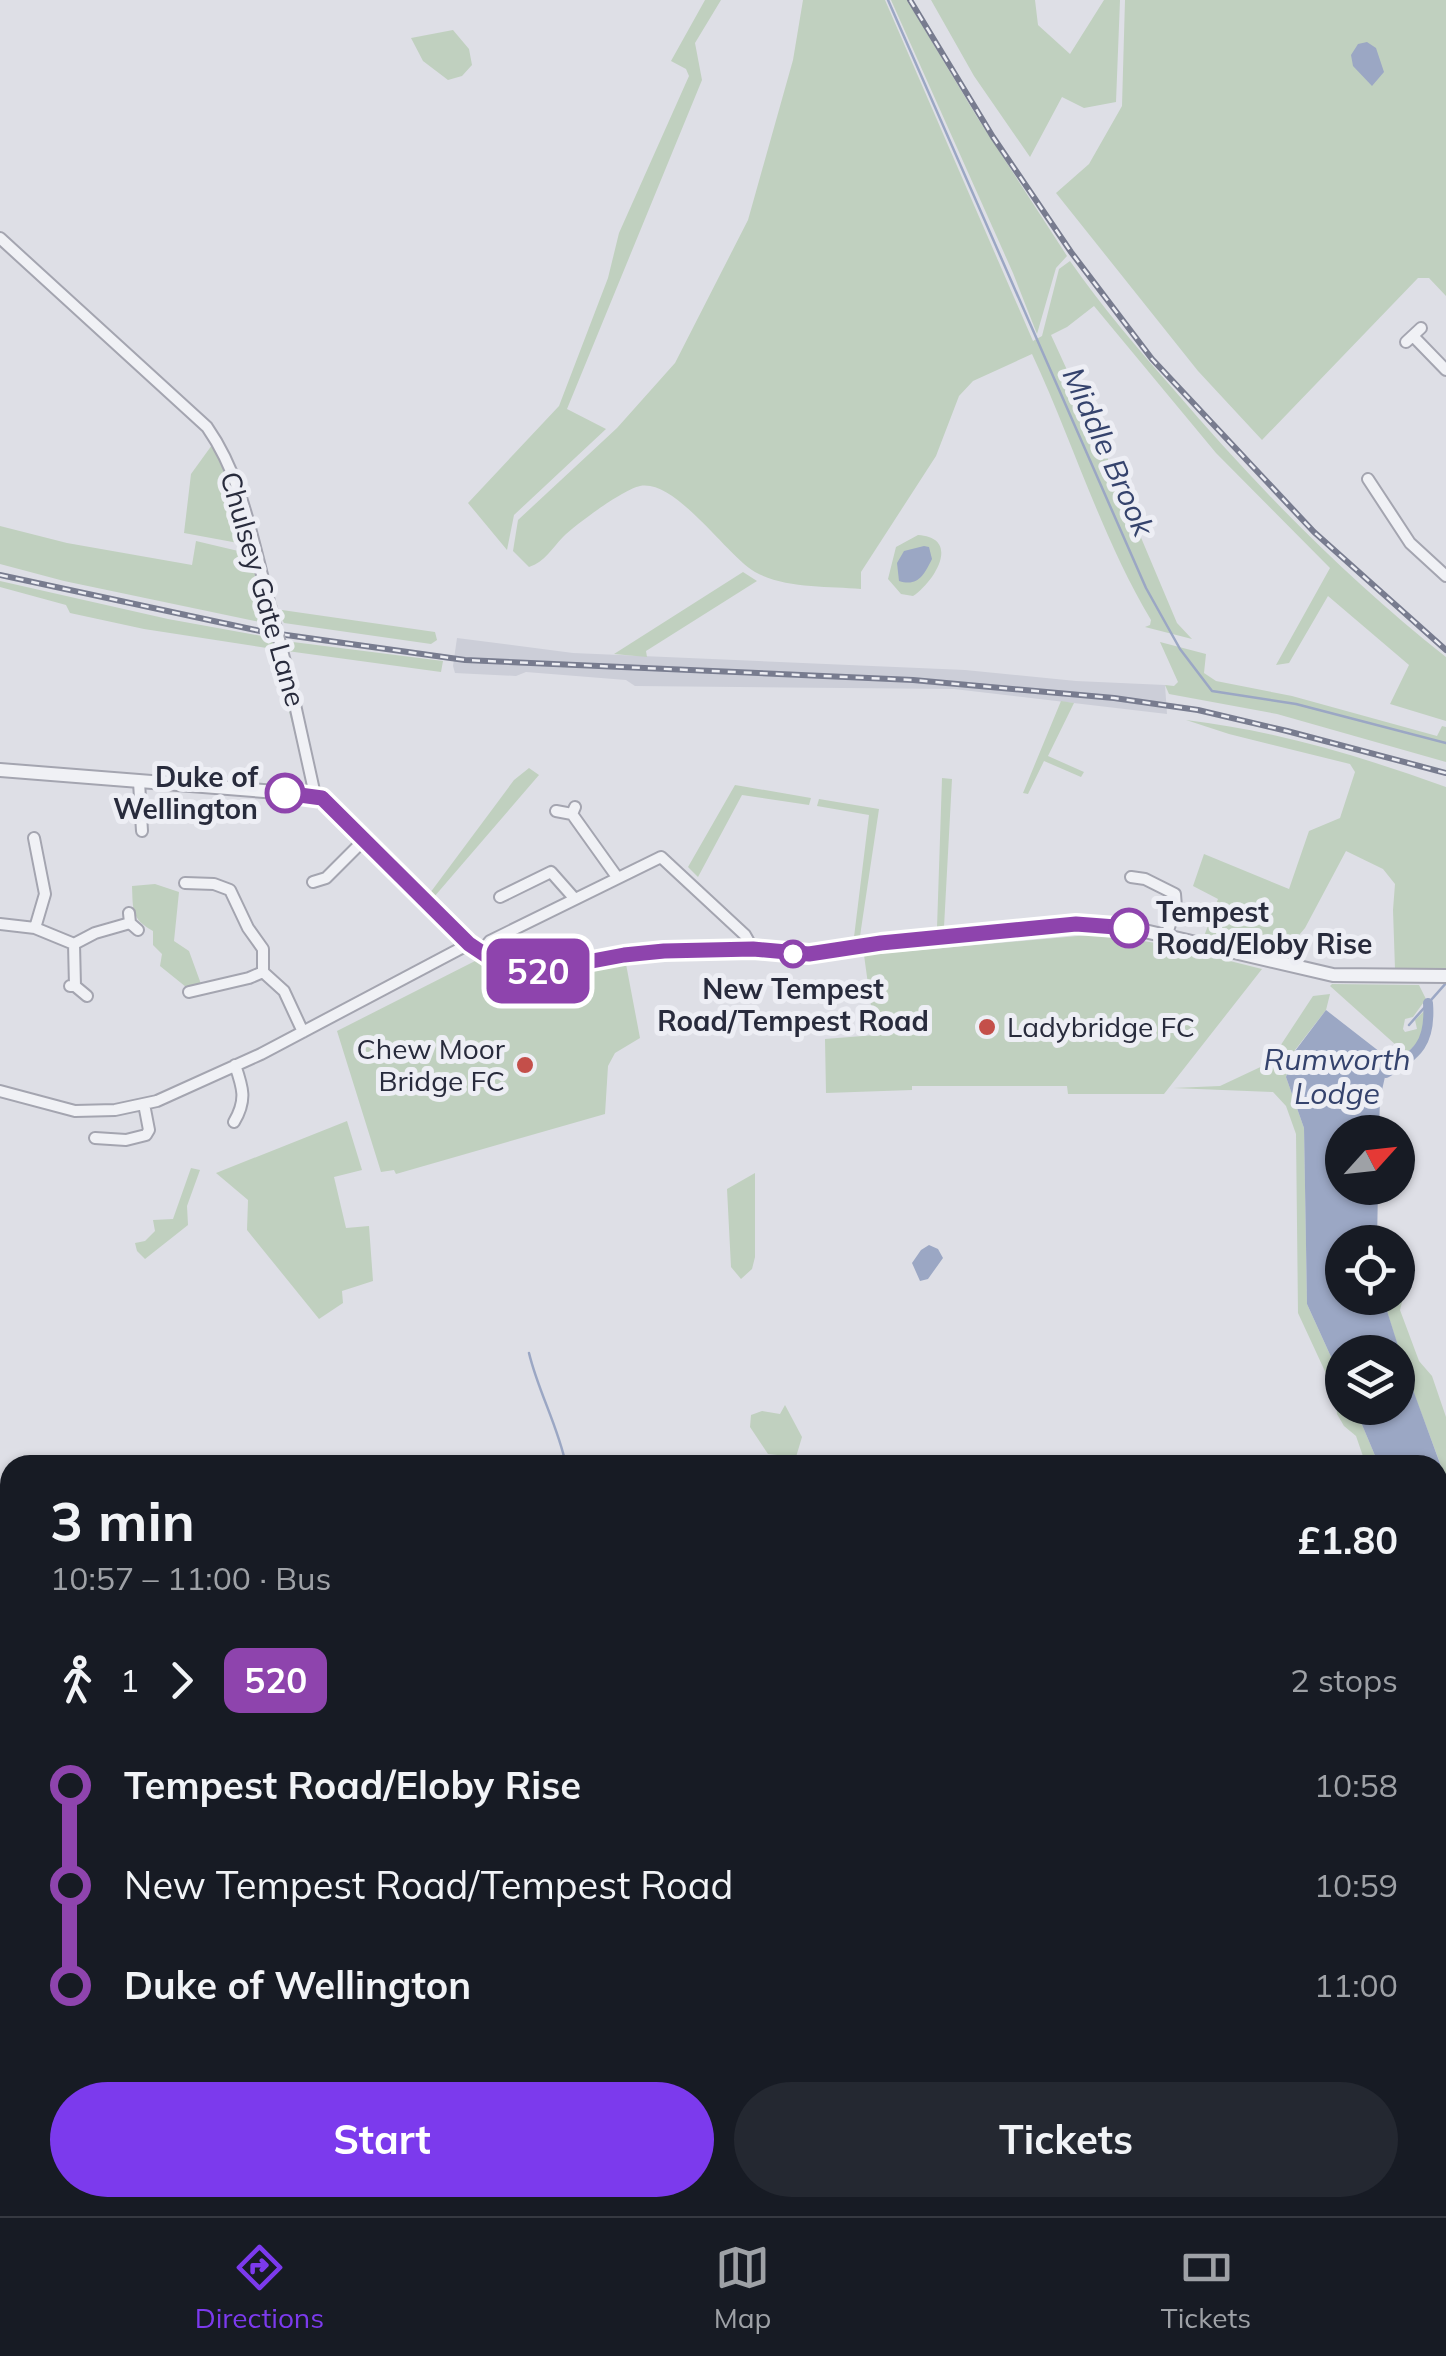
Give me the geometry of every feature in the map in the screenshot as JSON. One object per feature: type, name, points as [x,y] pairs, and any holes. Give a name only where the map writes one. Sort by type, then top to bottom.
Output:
[{"type":"street","name":"Chulsey Gate Lane","points":[[0,238],[207,427],[229,464],[288,673],[315,795]]},
{"type":"street","points":[[1413,335],[1446,370]]},
{"type":"street","points":[[1368,480],[1410,543],[1446,576]]},
{"type":"street","points":[[0,770],[315,795],[475,948],[499,964],[539,971],[624,955],[753,949],[809,954],[1076,924],[1114,926],[1166,936],[1333,975],[1446,976]]},
{"type":"street","points":[[139,782],[142,831]]},
{"type":"street","points":[[556,811],[574,810],[617,877]]},
{"type":"street","points":[[313,882],[326,883],[364,840]]},
{"type":"street","points":[[35,928],[46,894],[38,846]]},
{"type":"street","points":[[0,1091],[75,1111],[96,1112],[144,1104],[235,1065],[656,858],[667,860],[745,935],[753,949]]},
{"type":"street","points":[[500,897],[551,872],[574,898]]},
{"type":"street","points":[[510,875],[517,888]]},
{"type":"street","points":[[1131,877],[1145,879],[1175,894],[1176,907],[1166,936]]},
{"type":"street","points":[[186,883],[224,886],[234,895],[248,928],[263,949],[263,972]]},
{"type":"street","points":[[0,924],[35,928],[74,944],[132,922]]},
{"type":"street","points":[[74,944],[72,986],[87,996]]},
{"type":"street","points":[[263,972],[284,991],[302,1032]]},
{"type":"street","points":[[189,992],[263,972]]},
{"type":"street","points":[[234,1122],[246,1108],[235,1065]]},
{"type":"street","points":[[95,1137],[126,1140],[146,1135],[149,1130],[144,1104]]},
{"type":"shaded area","points":[[457,638],[573,653],[965,670],[1165,685],[1167,714],[954,689],[635,686],[626,680],[526,672],[516,676],[455,673]]},
{"type":"green space","points":[[705,0],[721,0],[695,43],[702,80],[567,409],[606,429],[514,515],[507,550],[468,503],[559,406],[608,278],[619,233],[689,76],[686,69],[671,61]]},
{"type":"green space","points":[[803,0],[885,0],[1033,341],[1042,336],[1059,269],[1070,261],[1147,359],[1271,497],[1373,596],[1446,657],[1446,721],[1390,704],[1409,665],[1328,596],[1289,663],[1276,665],[1330,568],[1216,453],[1094,306],[1051,335],[1177,623],[1192,639],[1145,627],[1151,620],[1102,522],[1032,354],[973,381],[959,396],[936,456],[861,572],[861,589],[793,584],[755,572],[685,506],[654,487],[640,486],[612,500],[569,531],[535,565],[529,567],[513,551],[518,520],[617,428],[675,363],[748,220],[793,60]]},
{"type":"green space","points":[[891,0],[907,0],[1067,256],[1056,268],[1037,334],[1013,273]]},
{"type":"green space","points":[[931,0],[1035,0],[1038,25],[1070,54],[1104,0],[1120,0],[1116,102],[1084,108],[1062,97],[1030,157],[974,76]]},
{"type":"green space","points":[[1125,0],[1446,0],[1446,296],[1429,278],[1418,278],[1262,440],[1198,371],[1056,193],[1089,164],[1122,106]]},
{"type":"green space","points":[[453,30],[469,49],[472,65],[462,76],[448,80],[423,61],[411,38]]},
{"type":"green space","points":[[212,445],[230,478],[249,545],[184,533],[191,474]]},
{"type":"green space","points":[[0,526],[67,543],[192,565],[196,541],[251,554],[269,624],[0,564]]},
{"type":"green space","points":[[918,535],[939,544],[940,561],[929,581],[913,596],[901,594],[888,579],[896,547]]},
{"type":"green space","points":[[743,572],[757,581],[646,651],[647,657],[614,654]]},
{"type":"green space","points":[[0,581],[273,638],[301,739],[296,739],[273,649],[70,613],[66,605],[0,587]]},
{"type":"green space","points":[[282,610],[435,632],[437,640],[431,644],[284,623],[279,615]]},
{"type":"green space","points":[[285,641],[443,661],[441,672],[287,651]]},
{"type":"green space","points":[[1160,642],[1206,654],[1204,673],[1216,681],[1292,696],[1437,736],[1442,726],[1446,727],[1446,762],[1277,714],[1169,694],[1165,685],[1178,682]]},
{"type":"green space","points":[[1061,701],[1074,703],[1048,756],[1084,772],[1081,777],[1044,761],[1028,794],[1023,793]]},
{"type":"green space","points":[[1186,720],[1318,746],[1446,787],[1446,968],[1395,969],[1395,884],[1383,869],[1346,851],[1305,928],[1280,958],[1203,939],[1218,899],[1193,886],[1204,854],[1289,889],[1309,831],[1340,818],[1355,772],[1350,764]]},
{"type":"green space","points":[[529,768],[539,775],[434,897],[430,893],[514,780]]},
{"type":"green space","points":[[942,778],[952,779],[944,927],[937,928]]},
{"type":"green space","points":[[735,785],[811,798],[809,805],[742,795],[698,877],[688,867]]},
{"type":"green space","points":[[819,799],[879,809],[860,936],[854,937],[869,815],[817,806]]},
{"type":"green space","points":[[155,884],[179,892],[174,941],[189,951],[201,984],[186,987],[160,966],[162,954],[153,945],[153,931],[135,913],[132,886]]},
{"type":"green space","points":[[1100,934],[1162,944],[1262,969],[1164,1094],[1068,1094],[1067,1086],[912,1086],[912,1090],[826,1093],[825,1039],[875,1035],[864,955]]},
{"type":"green space","points":[[477,960],[522,975],[626,964],[640,1038],[615,1053],[608,1066],[605,1114],[396,1174],[394,1170],[381,1172],[337,1031]]},
{"type":"green space","points":[[1332,984],[1419,985],[1426,999],[1413,1017],[1405,1019],[1403,1029],[1417,1029],[1415,1020],[1425,1010],[1423,1037],[1406,1054]]},
{"type":"green space","points":[[1330,994],[1326,1010],[1295,1050],[1286,1077],[1304,1128],[1307,1304],[1325,1344],[1325,1371],[1298,1313],[1296,1134],[1286,1106],[1273,1092],[1173,1088],[1220,1086],[1269,1063],[1313,996]]},
{"type":"green space","points":[[347,1121],[362,1170],[334,1177],[346,1228],[369,1226],[373,1281],[342,1291],[343,1303],[319,1319],[247,1230],[248,1200],[216,1173]]},
{"type":"green space","points":[[191,1168],[200,1170],[187,1206],[188,1225],[145,1259],[135,1243],[145,1241],[155,1231],[153,1220],[173,1219]]},
{"type":"green space","points":[[755,1173],[755,1257],[752,1269],[741,1279],[731,1267],[727,1189]]},
{"type":"green space","points":[[1388,1315],[1402,1315],[1409,1335],[1394,1335]]},
{"type":"green space","points":[[1415,1350],[1432,1376],[1446,1417],[1446,1455],[1437,1455],[1415,1396]]},
{"type":"green space","points":[[785,1405],[802,1437],[797,1455],[768,1454],[750,1427],[751,1415],[762,1411],[780,1414]]},
{"type":"green space","points":[[1362,1425],[1375,1455],[1363,1455],[1356,1436],[1344,1426]]},
{"type":"water","points":[[1367,42],[1376,48],[1384,72],[1372,86],[1353,66],[1351,55],[1358,44]]},
{"type":"water","points":[[929,547],[932,559],[923,575],[916,581],[899,581],[897,563],[904,551]]},
{"type":"water","name":"Rumworth Lodge","points":[[1326,1010],[1389,1059],[1380,1115],[1325,1115],[1325,1205],[1378,1205],[1377,1225],[1325,1225],[1325,1315],[1388,1315],[1395,1335],[1325,1335],[1325,1344],[1307,1304],[1304,1128],[1286,1077],[1295,1051]]},
{"type":"water","points":[[929,1245],[938,1249],[943,1258],[928,1279],[920,1281],[912,1263]]},
{"type":"water","points":[[1415,1395],[1437,1455],[1375,1455],[1362,1425],[1415,1425]]},
{"type":"waterway","name":"Middle Brook","points":[[888,0],[1146,588],[1180,649],[1212,691],[1296,704],[1446,743]]},
{"type":"waterway","points":[[1409,1025],[1446,983]]},
{"type":"waterway","name":"Rumworth Lodge","points":[[1386,1073],[1420,1046],[1427,1028],[1428,1003]]},
{"type":"waterway","points":[[529,1353],[563,1455]]},
{"type":"railway","points":[[910,0],[993,137],[1071,252],[1152,359],[1314,532],[1446,650]]},
{"type":"railway","points":[[0,575],[265,632],[465,660],[913,680],[1114,698],[1198,710],[1446,773]]},
{"type":"bus line","name":"520","points":[[285,793],[322,798],[469,944],[492,961],[529,971],[664,951],[724,948],[796,955],[1076,924],[1129,928]]},
{"type":"place","name":"Duke of Wellington","points":[[285,793]]},
{"type":"place","name":"Tempest Road/Eloby Rise","points":[[1129,928]]},
{"type":"place","name":"New Tempest Road/Tempest Road","points":[[793,954]]},
{"type":"place","name":"Ladybridge FC","points":[[987,1027]]},
{"type":"place","name":"Chew Moor Bridge FC","points":[[525,1065]]}]
